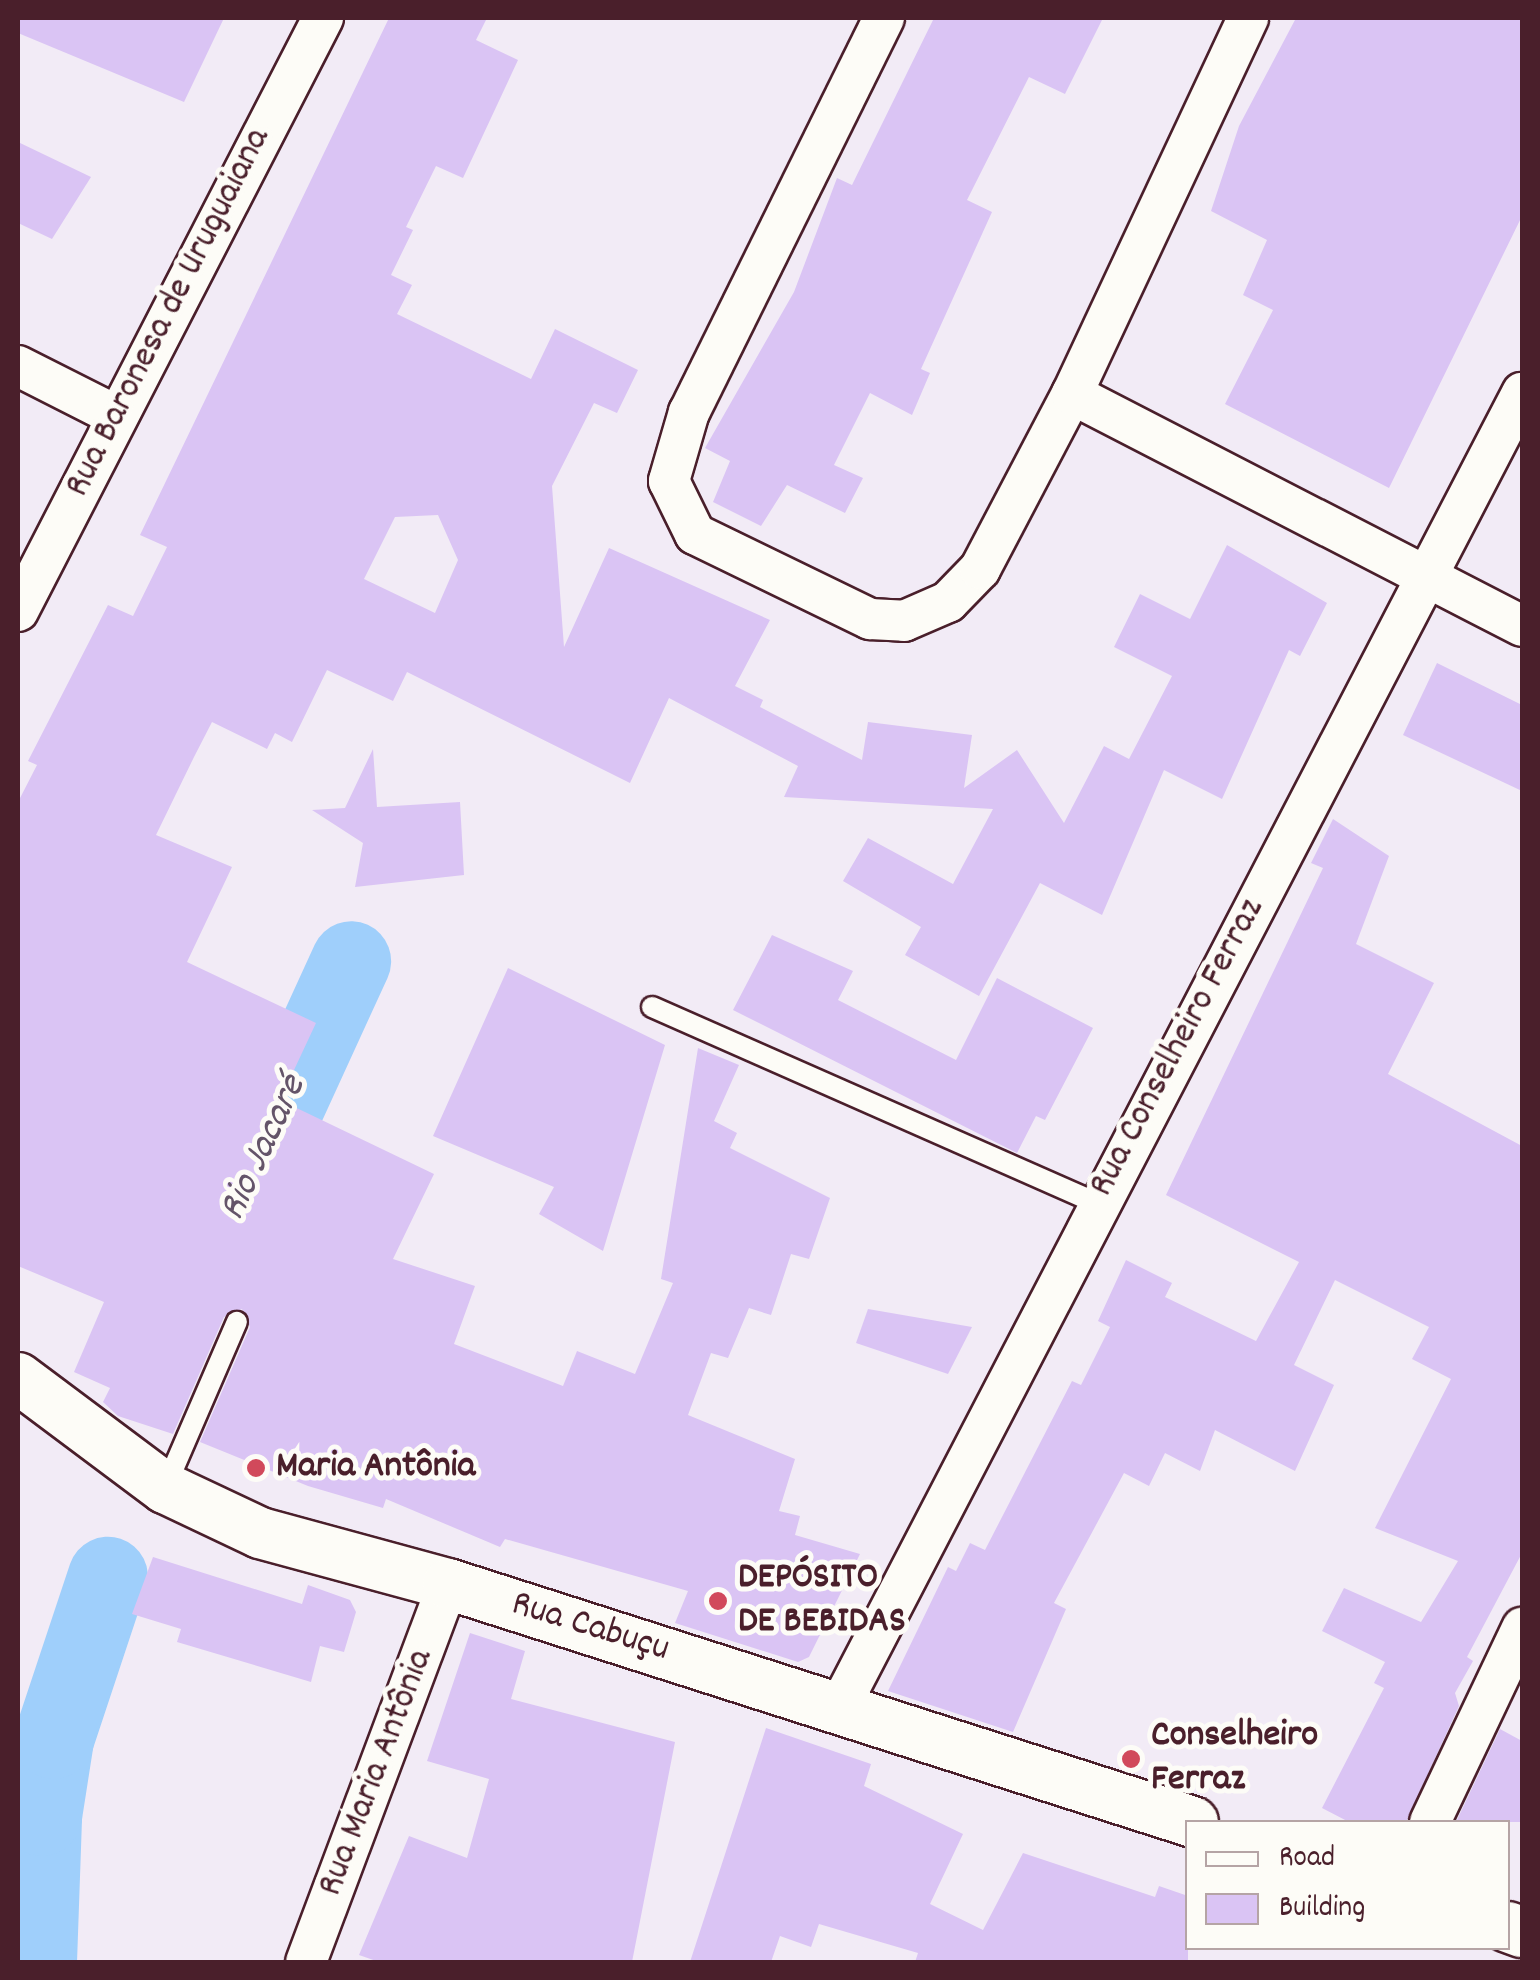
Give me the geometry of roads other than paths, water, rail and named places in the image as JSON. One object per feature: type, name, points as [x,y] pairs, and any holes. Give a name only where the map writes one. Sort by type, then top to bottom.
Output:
[{"type":"street","points":[[884,18],[689,412],[668,480],[677,510],[695,534],[870,620],[904,621],[948,602],[980,569],[1072,394],[1248,18]]},
{"type":"street","name":"Rua Baronesa de Uruguaiana","points":[[18,611],[309,22]]},
{"type":"street","points":[[18,366],[113,414]]},
{"type":"street","name":"Rua Conselheiro Ferraz","points":[[840,1706],[1096,1203],[1522,393]]},
{"type":"street","points":[[1072,394],[1522,626]]},
{"type":"street","name":"Rua Cabuçu","points":[[18,1378],[165,1488],[260,1534],[448,1584],[840,1706],[1187,1820]]},
{"type":"street","name":"Rua Maria Antônia","points":[[306,1962],[448,1584]]},
{"type":"street","points":[[1431,1820],[1522,1628]]},
{"type":"lane","points":[[652,1007],[1096,1203]]},
{"type":"lane","points":[[165,1488],[238,1322]]},
{"type":"waterway","name":"Rio Jacaré","points":[[240,1204],[351,961]]},
{"type":"waterway","name":"Rio Jacaré","points":[[37,1962],[42,1816],[54,1739],[108,1577]]},
{"type":"place","name":"Maria Antônia","points":[[256,1468]]},
{"type":"place","name":"DEPÓSITO DE BEBIDAS","points":[[718,1601]]},
{"type":"place","name":"Conselheiro Ferraz","points":[[1131,1759]]}]
